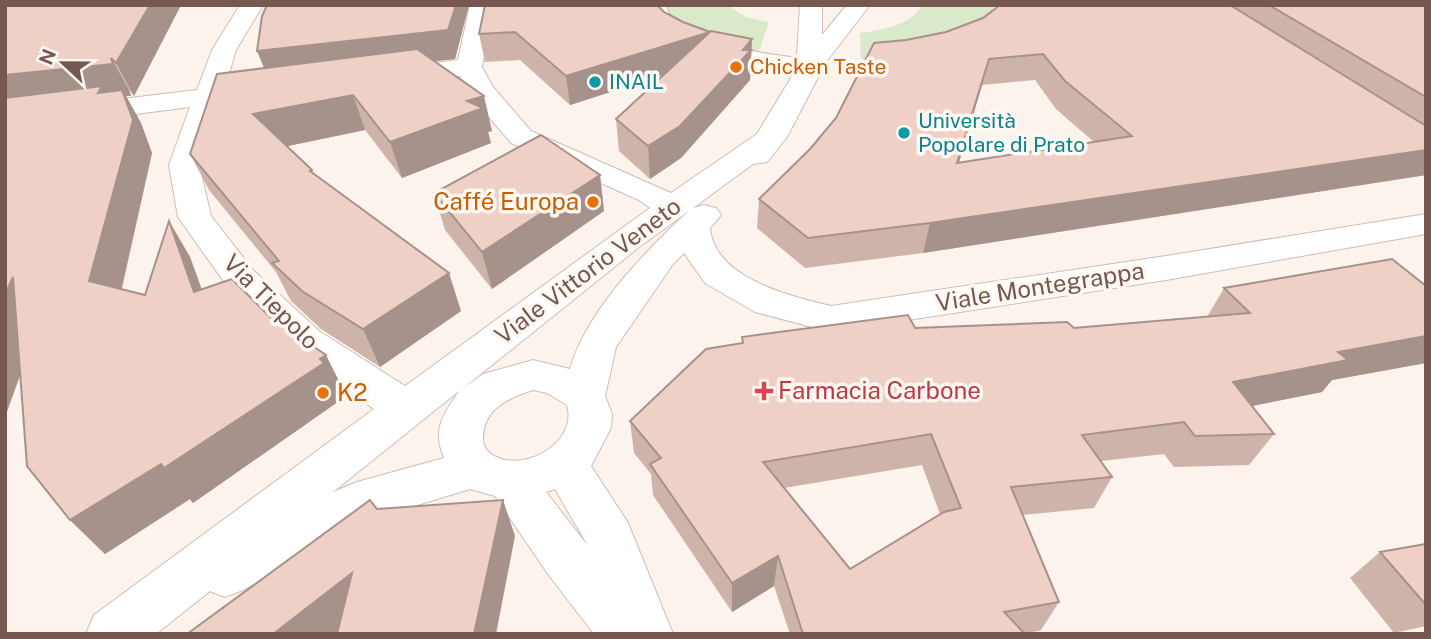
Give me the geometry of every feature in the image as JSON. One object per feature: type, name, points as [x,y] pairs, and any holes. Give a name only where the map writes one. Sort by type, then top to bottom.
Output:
[{"type":"street","name":"Via Tiepolo","points":[[251,5],[224,50],[184,165],[195,217],[240,278],[305,341],[406,409]]},
{"type":"street","points":[[481,5],[469,67],[481,90],[521,137],[650,193],[682,216]]},
{"type":"street","points":[[654,5],[661,21],[677,34],[699,43],[755,60],[810,67]]},
{"type":"street","points":[[810,67],[811,5]]},
{"type":"street","points":[[810,67],[859,5]]},
{"type":"street","points":[[368,78],[469,67]]},
{"type":"street","name":"Viale Vittorio Veneto","points":[[467,378],[682,216],[721,198],[772,137],[810,67]]},
{"type":"street","points":[[5,122],[250,92]]},
{"type":"street","name":"Viale Vittorio Veneto","points":[[121,634],[268,548],[357,503],[492,474],[529,478],[564,463],[579,449],[588,433],[591,420],[584,396],[597,345],[661,256],[682,216]]},
{"type":"street","name":"Viale Montegrappa","points":[[682,216],[694,242],[718,275],[768,303],[831,319],[1166,268],[1426,224]]},
{"type":"street","name":"Viale Vittorio Veneto","points":[[467,378],[494,386],[511,379],[533,375],[553,377],[571,384],[584,396]]},
{"type":"street","points":[[113,634],[406,409],[467,378]]},
{"type":"street","points":[[467,378],[458,441],[463,456],[492,474],[628,634]]},
{"type":"street","points":[[564,463],[610,539],[646,634]]},
{"type":"green space","points":[[660,5],[727,5],[746,17],[769,22],[759,52],[731,48],[686,31]]},
{"type":"green space","points":[[923,5],[995,5],[988,22],[893,60],[861,61],[860,33],[903,22]]},
{"type":"building","points":[[5,5],[150,5],[116,63],[111,58],[113,64],[5,75]]},
{"type":"building","points":[[267,5],[456,5],[448,30],[257,51],[262,16]]},
{"type":"building","points":[[485,5],[657,5],[683,22],[710,32],[566,76],[515,32],[479,34]]},
{"type":"building","points":[[1000,5],[1230,5],[1426,126],[1426,150],[930,223],[808,238],[759,199],[810,149],[836,118],[874,43],[946,32],[983,18]],"holes":[[[1043,54],[1065,81],[1132,136],[957,163],[989,59]]]},
{"type":"building","points":[[1269,5],[1426,5],[1426,97]]},
{"type":"building","points":[[711,31],[752,39],[743,50],[751,50],[680,126],[648,146],[616,119]]},
{"type":"building","points":[[417,49],[484,96],[467,101],[483,108],[390,142],[353,95],[253,114],[312,170],[310,171],[449,273],[363,329],[302,291],[272,263],[279,261],[190,154],[217,74]]},
{"type":"building","points":[[102,86],[98,93],[122,90],[133,120],[89,281],[145,295],[169,221],[194,292],[232,279],[270,317],[326,355],[320,359],[324,363],[164,468],[161,464],[70,520],[27,466],[13,277],[5,295],[5,98]]},
{"type":"building","points":[[541,135],[600,175],[482,252],[434,193]]},
{"type":"building","points":[[1392,259],[1426,286],[1426,336],[1338,352],[1348,360],[1233,382],[1274,434],[1195,436],[1184,422],[1082,435],[1112,477],[1011,487],[1059,602],[1004,612],[1025,634],[803,634],[778,556],[732,583],[650,464],[661,458],[630,421],[706,349],[743,343],[742,337],[908,315],[915,328],[1067,322],[1074,328],[1250,313],[1224,288]],"holes":[[[931,434],[961,508],[944,512],[850,569],[763,462]]]},
{"type":"building","points":[[370,500],[377,509],[503,500],[474,634],[337,634],[352,573],[273,634],[187,634]]},
{"type":"building","points":[[1426,544],[1426,605],[1380,552]]},
{"type":"place","name":"Chicken Taste","points":[[736,67]]},
{"type":"place","name":"INAIL","points":[[595,82]]},
{"type":"place","name":"Università Popolare di Prato","points":[[904,133]]},
{"type":"place","name":"Caffé Europa","points":[[593,202]]},
{"type":"place","name":"Farmacia Carbone","points":[[764,391]]},
{"type":"place","name":"K2","points":[[323,393]]}]
